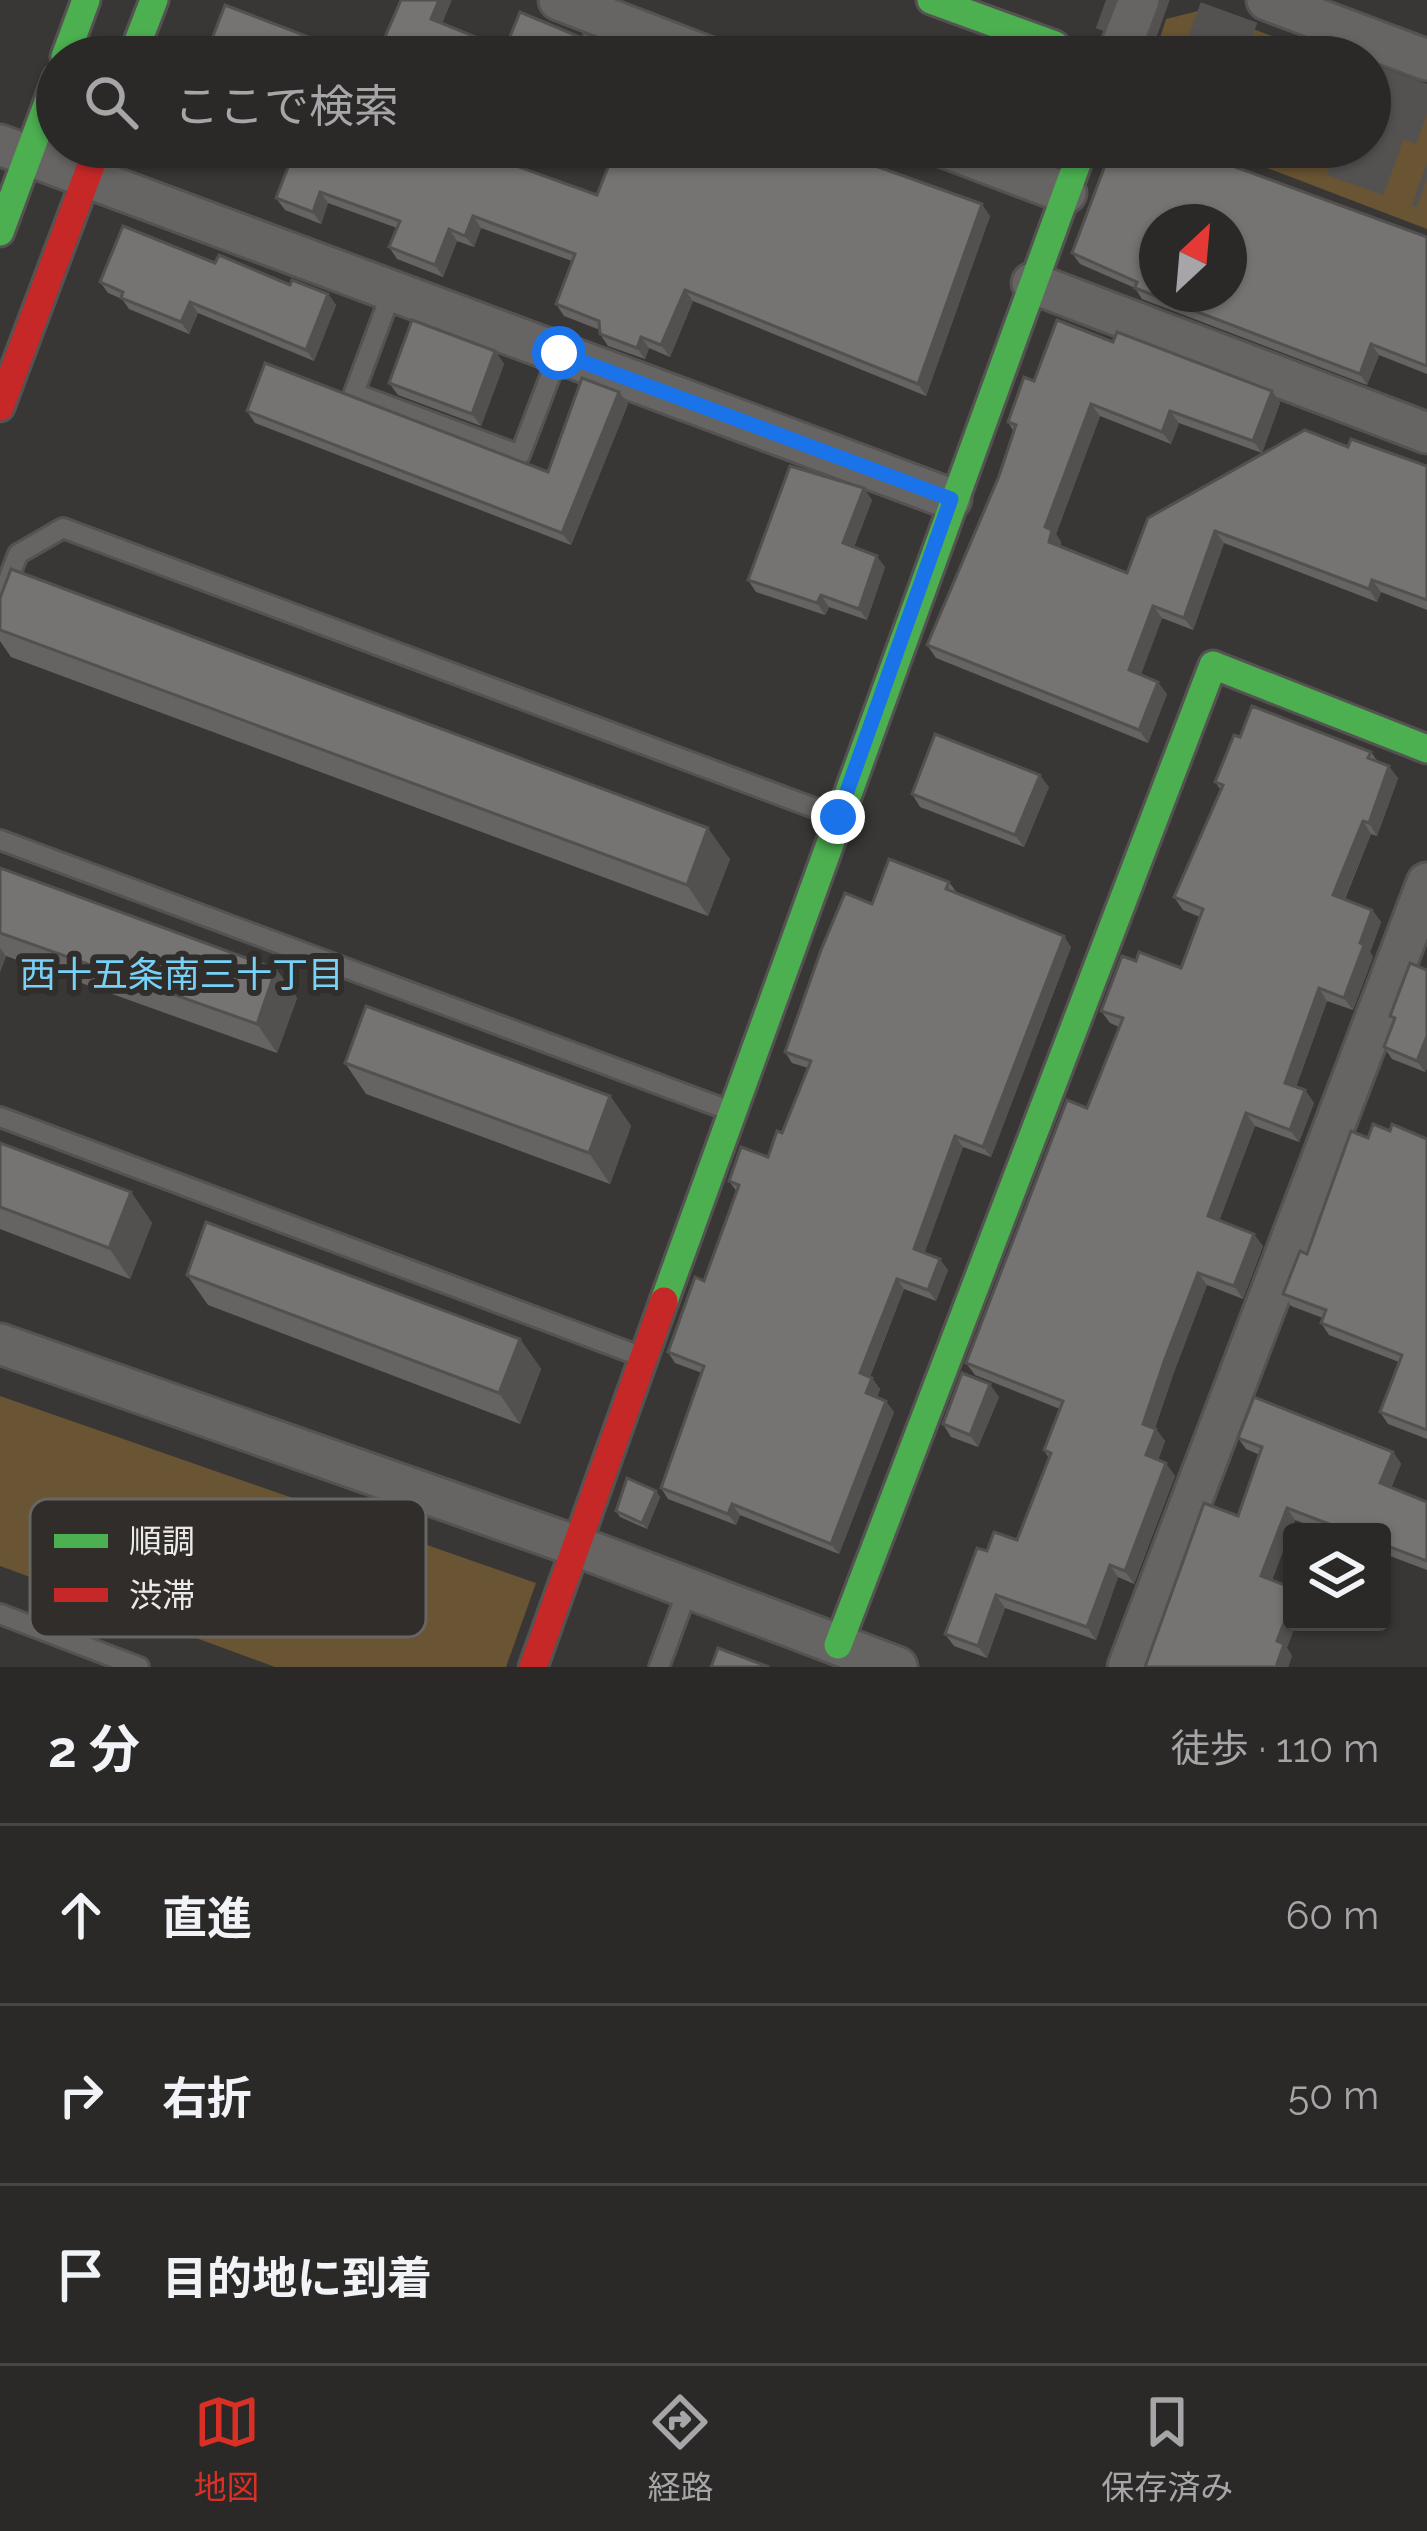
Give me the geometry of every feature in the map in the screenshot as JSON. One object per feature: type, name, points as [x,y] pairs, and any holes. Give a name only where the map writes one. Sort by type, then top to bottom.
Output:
[{"type":"street","points":[[73,36],[86,0]]},
{"type":"street","points":[[140,36],[154,0]]},
{"type":"street","points":[[559,0],[654,36]]},
{"type":"street","points":[[931,0],[1030,36]]},
{"type":"street","points":[[1125,36],[1139,0]]},
{"type":"street","points":[[1267,0],[1363,36]]},
{"type":"street","points":[[1391,46],[1427,60]]},
{"type":"street","points":[[0,232],[14,150],[36,113]]},
{"type":"street","points":[[0,407],[90,168]]},
{"type":"street","points":[[106,168],[392,291],[951,499]]},
{"type":"street","points":[[999,168],[1066,194]]},
{"type":"street","points":[[533,1667],[951,499],[1075,168]]},
{"type":"street","points":[[1032,283],[1427,433]]},
{"type":"street","points":[[838,1645],[1213,665],[1427,748]]},
{"type":"street","points":[[1128,1667],[1427,884]]},
{"type":"street","points":[[0,1344],[579,1547],[897,1667]]},
{"type":"lane","points":[[392,291],[354,393],[520,455],[559,353]]},
{"type":"lane","points":[[0,602],[18,554],[63,528],[838,817]]},
{"type":"lane","points":[[0,840],[733,1111]]},
{"type":"lane","points":[[0,1117],[644,1358]]},
{"type":"lane","points":[[659,1667],[688,1589]]},
{"type":"lane","points":[[0,1614],[30,1625]]},
{"type":"lane","points":[[61,1637],[140,1667]]},
{"type":"shaded area","points":[[1202,10],[1272,36],[1161,36],[1166,19]]},
{"type":"shaded area","points":[[1391,81],[1427,94],[1427,229],[1267,168],[1391,168]]},
{"type":"shaded area","points":[[0,1396],[295,1499],[30,1499],[30,1577],[0,1566]]},
{"type":"shaded area","points":[[426,1545],[536,1583],[506,1667],[275,1667],[193,1637],[426,1637]]},
{"type":"building","points":[[401,0],[439,0],[431,19],[473,36],[385,36]]},
{"type":"building","points":[[225,5],[306,36],[213,36]]},
{"type":"building","points":[[520,12],[577,36],[510,36]]},
{"type":"building","points":[[288,168],[522,168],[597,195],[608,168],[881,168],[982,204],[918,384],[685,290],[661,345],[641,337],[637,348],[600,334],[599,321],[556,304],[575,254],[473,216],[465,236],[449,229],[435,265],[389,247],[400,221],[320,192],[313,212],[276,198]]},
{"type":"building","points":[[1104,168],[1238,168],[1427,237],[1427,366],[1371,344],[1360,374],[1198,312],[1247,312],[1247,204],[1139,204],[1139,290],[1137,282],[1072,253]]},
{"type":"building","points":[[123,226],[215,263],[219,255],[290,285],[292,280],[328,294],[306,350],[190,302],[181,322],[121,298],[123,292],[100,282]]},
{"type":"building","points":[[412,320],[495,351],[472,414],[389,383]]},
{"type":"building","points":[[1057,320],[1113,342],[1117,332],[1272,391],[1253,441],[1170,411],[1162,432],[1091,404],[1045,527],[1052,530],[1049,542],[1127,573],[1148,518],[1305,430],[1348,447],[1351,439],[1427,466],[1427,600],[1372,580],[1369,589],[1215,531],[1184,618],[1153,606],[1129,670],[1158,682],[1139,730],[927,645],[999,476],[1016,425],[1008,422],[1024,377],[1034,381]]},
{"type":"building","points":[[265,363],[548,472],[582,378],[619,392],[562,533],[247,411]]},
{"type":"building","points":[[790,466],[864,488],[843,543],[877,556],[859,609],[821,595],[817,603],[748,580]]},
{"type":"building","points":[[11,569],[708,828],[687,885],[0,630],[0,598]]},
{"type":"building","points":[[1252,706],[1371,752],[1368,758],[1389,766],[1369,823],[1363,821],[1333,895],[1372,910],[1360,943],[1364,945],[1344,998],[1319,988],[1285,1083],[1305,1090],[1290,1130],[1246,1113],[1208,1216],[1254,1234],[1234,1286],[1198,1273],[1165,1359],[1143,1424],[1156,1429],[1146,1455],[1166,1463],[1125,1571],[1110,1565],[1087,1627],[996,1595],[978,1646],[945,1634],[977,1548],[987,1551],[994,1532],[1017,1540],[1051,1453],[1044,1450],[1063,1401],[966,1363],[1067,1100],[1087,1108],[1123,1018],[1101,1011],[1122,956],[1136,961],[1139,952],[1181,968],[1203,909],[1174,897],[1223,785],[1215,782],[1234,735],[1240,737]]},
{"type":"building","points":[[935,734],[1040,775],[1015,835],[912,794]]},
{"type":"building","points":[[889,859],[949,882],[946,889],[1064,936],[983,1147],[955,1136],[914,1249],[940,1259],[928,1290],[897,1279],[860,1373],[872,1378],[866,1393],[886,1401],[831,1544],[732,1504],[728,1514],[661,1488],[704,1366],[668,1352],[695,1277],[704,1281],[739,1185],[729,1181],[741,1147],[768,1157],[811,1061],[785,1052],[845,893],[872,904]]},
{"type":"building","points":[[0,868],[276,969],[257,1024],[0,933]]},
{"type":"building","points":[[1410,963],[1427,970],[1427,1036],[1417,1061],[1384,1047]]},
{"type":"building","points":[[366,1006],[610,1096],[589,1153],[345,1063]]},
{"type":"building","points":[[1373,1124],[1390,1131],[1392,1124],[1427,1139],[1427,1430],[1380,1412],[1402,1355],[1321,1323],[1326,1310],[1283,1294],[1300,1251],[1307,1254],[1351,1131],[1368,1138]]},
{"type":"building","points":[[0,1143],[131,1192],[109,1248],[0,1207]]},
{"type":"building","points":[[206,1222],[520,1339],[499,1393],[187,1275]]},
{"type":"building","points":[[962,1373],[990,1384],[970,1435],[943,1424]]},
{"type":"building","points":[[1254,1397],[1393,1452],[1380,1483],[1427,1502],[1427,1561],[1391,1547],[1391,1523],[1326,1523],[1287,1508],[1261,1576],[1283,1585],[1283,1625],[1277,1641],[1284,1644],[1276,1667],[1145,1667],[1204,1503],[1238,1516],[1262,1447],[1238,1438]]},
{"type":"building","points":[[627,1478],[656,1491],[642,1523],[616,1511]]},
{"type":"building","points":[[718,1648],[769,1667],[711,1667]]},
{"type":"tunnel","points":[[1106,0],[1206,36]]},
{"type":"tunnel","points":[[1391,103],[1427,116]]},
{"type":"tunnel","points":[[1391,166],[1427,179]]},
{"type":"traffic: fast","points":[[73,36],[86,0]]},
{"type":"traffic: fast","points":[[140,36],[154,0]]},
{"type":"traffic: fast","points":[[931,0],[1030,36]]},
{"type":"traffic: fast","points":[[0,232],[36,135]]},
{"type":"traffic: fast","points":[[664,1301],[1075,168]]},
{"type":"traffic: fast","points":[[838,1645],[1213,665],[1427,749]]},
{"type":"traffic: jam","points":[[0,407],[90,168]]},
{"type":"traffic: jam","points":[[533,1667],[664,1301]]},
{"type":"district","name":"西十五条南三十丁目","points":[[182,974]]},
{"type":"route","points":[[559,353],[951,499],[838,817]]}]
